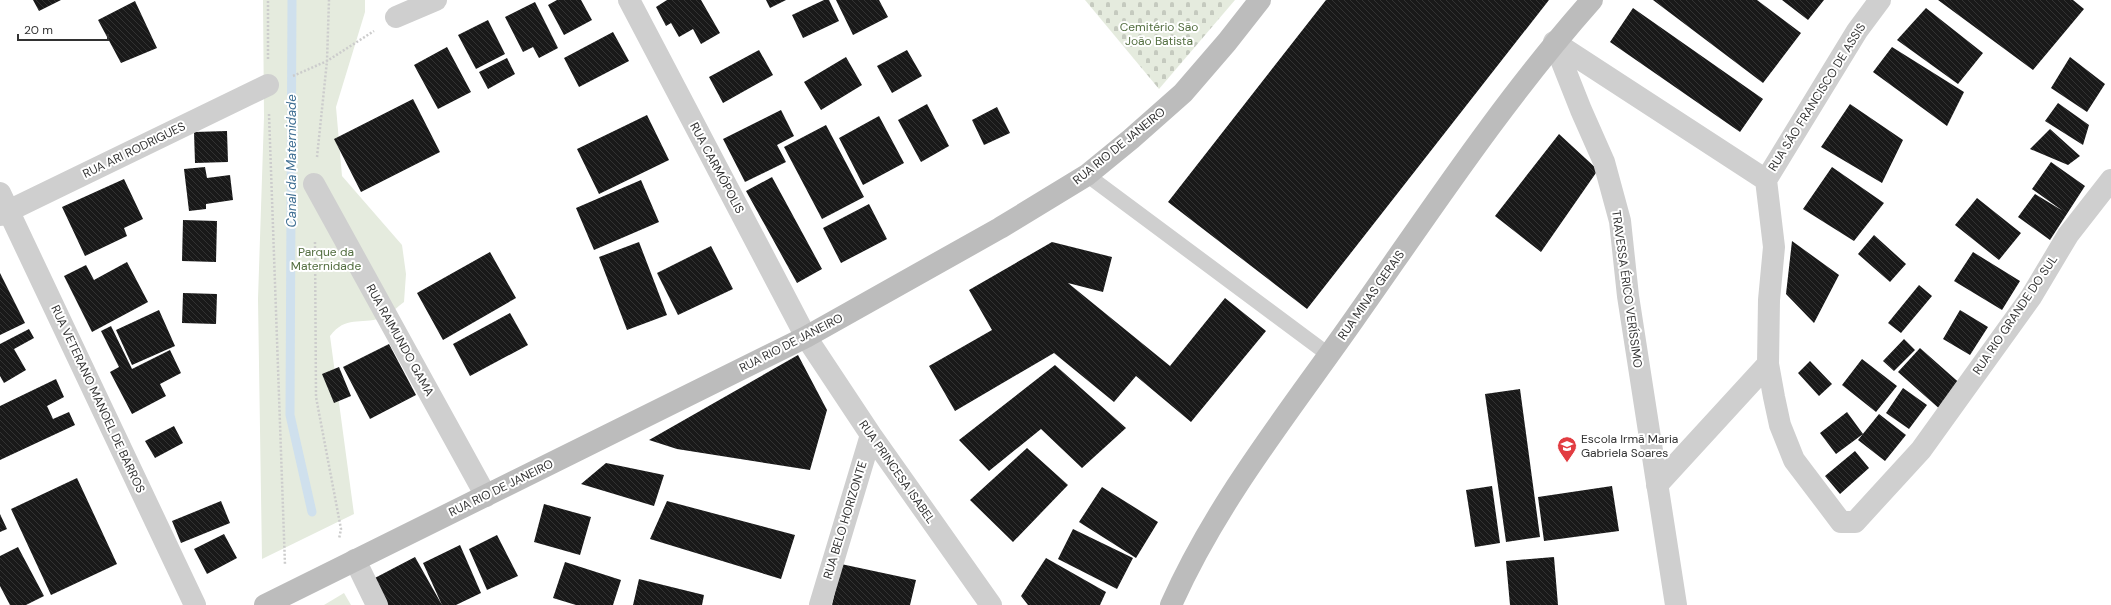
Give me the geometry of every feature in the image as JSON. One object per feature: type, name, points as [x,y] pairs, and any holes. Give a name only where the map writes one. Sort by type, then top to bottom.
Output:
[{"type":"main road","name":"RUA RIO DE JANEIRO","points":[[265,605],[806,337],[1000,228],[1087,174],[1131,140],[1183,93],[1227,42],[1260,0]]},
{"type":"main road","name":"RUA MINAS GERAIS","points":[[1171,605],[1188,568],[1242,478],[1466,161],[1554,42],[1592,0]]},
{"type":"street","points":[[396,17],[436,0]]},
{"type":"street","name":"RUA CARMÓPOLIS","points":[[629,0],[806,337]]},
{"type":"street","name":"RUA SÃO FRANCISCO DE ASSIS","points":[[1880,0],[1857,31],[1766,180],[1774,247],[1769,300],[1768,364],[1780,425],[1794,460],[1841,522],[1855,522],[1921,450]]},
{"type":"street","points":[[1554,42],[1766,180]]},
{"type":"street","name":"TRAVESSA ÉRICO VERÍSSIMO","points":[[1554,42],[1581,110],[1604,162],[1620,221],[1628,296],[1676,605]]},
{"type":"street","name":"RUA ARI RODRIGUES","points":[[3,206],[268,85]]},
{"type":"street","name":"RUA RIO GRANDE DO SUL","points":[[1921,450],[2030,297],[2068,235],[2111,180]]},
{"type":"street","name":"RUA RAIMUNDO GAMA","points":[[314,184],[486,496]]},
{"type":"street","name":"RUA VETERANO MANOEL DE BARROS","points":[[3,206],[195,605]]},
{"type":"street","name":"RUA PRINCESA ISABEL","points":[[806,337],[871,435],[991,605]]},
{"type":"street","points":[[1657,485],[1768,364]]},
{"type":"street","name":"RUA BELO HORIZONTE","points":[[820,605],[871,435]]},
{"type":"street","points":[[355,560],[377,605]]},
{"type":"lane","points":[[1087,174],[1329,355]]},
{"type":"path","points":[[268,0],[268,85],[286,594]]},
{"type":"path","points":[[314,184],[327,61],[329,0]]},
{"type":"path","points":[[291,76],[327,61],[396,17]]},
{"type":"path","points":[[314,239],[316,397],[340,530],[336,570]]},
{"type":"green space","name":"Parque da Maternidade","points":[[263,0],[365,0],[365,12],[336,107],[342,176],[402,245],[406,274],[404,302],[393,311],[381,318],[342,325],[330,336],[354,514],[262,559],[258,299],[264,117]]},
{"type":"green space","name":"Cemitério São João Batista","points":[[1085,0],[1235,0],[1159,89]]},
{"type":"green space","points":[[344,593],[351,605],[324,605]]},
{"type":"building","points":[[33,0],[61,0],[39,11]]},
{"type":"building","points":[[557,0],[581,0],[592,20],[564,35],[548,5]]},
{"type":"building","points":[[667,0],[701,0],[720,33],[701,44],[693,29],[679,37],[671,23],[666,26],[656,7]]},
{"type":"building","points":[[766,0],[786,0],[770,8]]},
{"type":"building","points":[[824,0],[829,0],[839,21],[803,38],[792,15]]},
{"type":"building","points":[[836,0],[879,0],[888,17],[853,35]]},
{"type":"building","points":[[1326,0],[1549,0],[1307,309],[1168,202]]},
{"type":"building","points":[[1653,0],[1757,0],[1801,33],[1763,83]]},
{"type":"building","points":[[1782,0],[1824,0],[1808,20]]},
{"type":"building","points":[[1938,0],[2073,0],[2084,9],[2033,70]]},
{"type":"building","points":[[135,1],[157,48],[121,63],[98,20]]},
{"type":"building","points":[[535,2],[558,48],[539,58],[533,47],[523,52],[505,17]]},
{"type":"building","points":[[1633,8],[1763,99],[1740,132],[1610,42]]},
{"type":"building","points":[[1926,8],[1983,53],[1958,84],[1897,40]]},
{"type":"building","points":[[488,20],[505,54],[476,69],[458,35]]},
{"type":"building","points":[[613,32],[629,61],[579,87],[564,58]]},
{"type":"building","points":[[447,47],[471,92],[438,109],[414,65]]},
{"type":"building","points":[[1892,47],[1964,92],[1947,126],[1873,72]]},
{"type":"building","points":[[759,50],[773,75],[723,103],[709,77]]},
{"type":"building","points":[[907,50],[922,76],[892,93],[877,66]]},
{"type":"building","points":[[846,57],[862,85],[821,110],[804,82]]},
{"type":"building","points":[[2070,57],[2105,84],[2087,112],[2051,88]]},
{"type":"building","points":[[507,58],[515,74],[488,89],[479,72]]},
{"type":"building","points":[[413,99],[440,152],[361,192],[334,139]]},
{"type":"building","points":[[2058,103],[2089,125],[2083,145],[2045,121]]},
{"type":"building","points":[[927,104],[949,146],[921,162],[898,120]]},
{"type":"building","points":[[1850,104],[1903,140],[1882,183],[1821,147]]},
{"type":"building","points":[[997,107],[1010,133],[984,145],[972,120]]},
{"type":"building","points":[[781,110],[794,136],[777,145],[786,162],[745,182],[723,139]]},
{"type":"building","points":[[647,115],[669,160],[599,194],[577,149]]},
{"type":"building","points":[[879,116],[904,163],[863,185],[839,138]]},
{"type":"building","points":[[826,125],[864,197],[822,219],[784,147]]},
{"type":"building","points":[[2050,129],[2080,156],[2068,165],[2030,149]]},
{"type":"building","points":[[227,131],[228,162],[195,163],[194,132]]},
{"type":"building","points":[[1559,134],[1598,170],[1541,252],[1495,216]]},
{"type":"building","points":[[2051,162],[2085,186],[2050,240],[2018,217],[2035,194],[2063,211],[2032,189]]},
{"type":"building","points":[[205,167],[207,178],[230,175],[233,200],[206,204],[206,209],[189,211],[184,169]]},
{"type":"building","points":[[1832,167],[1884,203],[1854,241],[1803,209]]},
{"type":"building","points":[[772,177],[822,269],[797,283],[746,191]]},
{"type":"building","points":[[124,179],[143,219],[124,228],[127,236],[85,256],[62,207]]},
{"type":"building","points":[[641,180],[659,222],[594,250],[576,208]]},
{"type":"building","points":[[1977,198],[2021,233],[1999,260],[1955,225]]},
{"type":"building","points":[[869,204],[887,239],[841,263],[823,228]]},
{"type":"building","points":[[183,220],[217,221],[216,262],[182,261]]},
{"type":"building","points":[[1874,235],[1906,264],[1890,282],[1858,254]]},
{"type":"building","points":[[1792,241],[1839,275],[1814,323],[1786,294]]},
{"type":"building","points":[[639,242],[667,315],[627,330],[599,257]]},
{"type":"building","points":[[1052,242],[1112,257],[1103,292],[1068,283],[1170,366],[1225,298],[1266,331],[1191,422],[1136,376],[1114,402],[1054,353],[955,411],[929,366],[992,330],[969,290]]},
{"type":"building","points":[[711,246],[733,289],[678,315],[657,273]]},
{"type":"building","points":[[490,252],[516,298],[443,340],[417,293]]},
{"type":"building","points":[[1973,252],[2020,281],[2002,310],[1954,281]]},
{"type":"building","points":[[127,262],[148,302],[92,332],[64,276],[86,265],[94,280]]},
{"type":"building","points":[[0,273],[25,323],[0,335]]},
{"type":"building","points":[[1919,285],[1932,296],[1901,333],[1888,323]]},
{"type":"building","points":[[183,293],[217,294],[216,324],[182,323]]},
{"type":"building","points":[[159,310],[175,346],[132,365],[116,330]]},
{"type":"building","points":[[1960,310],[1988,327],[1970,355],[1943,339]]},
{"type":"building","points":[[510,313],[528,345],[470,376],[453,344]]},
{"type":"building","points":[[111,326],[132,369],[170,350],[181,373],[160,384],[166,396],[132,414],[110,372],[119,367],[101,331]]},
{"type":"building","points":[[29,329],[34,338],[14,349],[26,370],[4,383],[0,376],[0,344]]},
{"type":"building","points":[[1904,339],[1915,350],[1894,371],[1883,361]]},
{"type":"building","points":[[389,344],[416,395],[370,419],[343,367]]},
{"type":"building","points":[[1920,348],[1964,387],[1942,411],[1898,372]]},
{"type":"building","points":[[798,355],[827,410],[810,470],[677,449],[649,440]]},
{"type":"building","points":[[1862,359],[1897,386],[1876,412],[1842,385]]},
{"type":"building","points":[[1810,361],[1832,384],[1819,396],[1798,373]]},
{"type":"building","points":[[1055,365],[1126,428],[1082,468],[1041,429],[989,471],[959,440]]},
{"type":"building","points":[[339,367],[351,396],[334,403],[322,374]]},
{"type":"building","points":[[56,379],[64,397],[47,406],[53,419],[69,412],[75,425],[0,460],[0,406]]},
{"type":"building","points":[[1903,388],[1927,405],[1909,429],[1886,413]]},
{"type":"building","points":[[1520,389],[1540,537],[1506,542],[1485,394]]},
{"type":"building","points":[[1847,412],[1863,434],[1836,454],[1820,433]]},
{"type":"building","points":[[1879,414],[1906,435],[1885,461],[1858,440]]},
{"type":"building","points":[[174,426],[183,443],[155,458],[145,441]]},
{"type":"building","points":[[1027,448],[1068,485],[1013,542],[970,500]]},
{"type":"building","points":[[1855,451],[1869,468],[1840,494],[1825,476]]},
{"type":"building","points":[[606,463],[664,475],[654,506],[581,484]]},
{"type":"building","points":[[77,478],[117,564],[51,595],[11,509]]},
{"type":"building","points":[[1492,486],[1500,543],[1475,547],[1466,490]]},
{"type":"building","points":[[1612,486],[1619,531],[1544,541],[1538,497]]},
{"type":"building","points":[[1102,487],[1158,522],[1136,558],[1079,522]]},
{"type":"building","points":[[221,501],[230,523],[181,543],[172,521]]},
{"type":"building","points":[[667,501],[795,535],[781,579],[650,539]]},
{"type":"building","points":[[544,504],[591,517],[580,555],[534,542]]},
{"type":"building","points":[[0,514],[7,529],[0,532]]},
{"type":"building","points":[[1073,529],[1133,558],[1117,589],[1058,559]]},
{"type":"building","points":[[224,534],[237,558],[207,574],[194,549]]},
{"type":"building","points":[[497,535],[518,576],[487,590],[469,549]]},
{"type":"building","points":[[460,545],[481,593],[456,605],[442,605],[423,563]]},
{"type":"building","points":[[18,547],[44,596],[26,605],[10,605],[0,586],[0,556]]},
{"type":"building","points":[[415,557],[442,605],[384,605],[371,580]]},
{"type":"building","points":[[1554,557],[1558,605],[1510,605],[1506,561]]},
{"type":"building","points":[[1046,558],[1106,592],[1100,605],[1028,605],[1021,596]]},
{"type":"building","points":[[565,562],[621,580],[613,605],[576,605],[553,598]]},
{"type":"building","points":[[841,564],[916,580],[910,605],[832,605]]},
{"type":"building","points":[[639,579],[704,595],[702,605],[633,605]]},
{"type":"waterway","name":"Canal da Maternidade","points":[[292,0],[290,415],[312,512]]},
{"type":"place","name":"Escola Irmã Maria Gabriela Soares","points":[[1567,463]]}]
